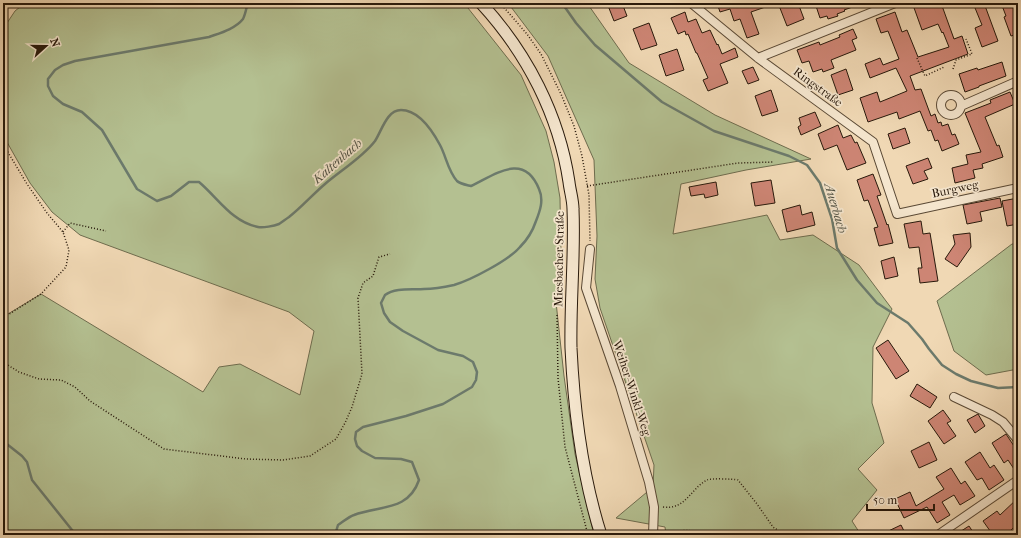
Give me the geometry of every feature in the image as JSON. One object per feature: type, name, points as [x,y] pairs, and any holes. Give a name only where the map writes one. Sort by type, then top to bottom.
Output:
[{"type":"main road","name":"Miesbacher Straße","points":[[481,3],[508,36],[539,86],[552,116],[566,160],[573,206],[574,238],[571,347],[574,392],[579,438],[588,486],[602,535]]},
{"type":"street","name":"Ringstraße","points":[[691,3],[758,58],[873,142],[897,214]]},
{"type":"street","points":[[758,58],[895,3]]},
{"type":"street","points":[[961,106],[1018,81]]},
{"type":"street","name":"Burgweg","points":[[897,214],[1018,188]]},
{"type":"street","name":"Weiher-Winkl-Weg","points":[[590,249],[586,288],[620,386],[649,482],[654,506],[653,535]]},
{"type":"street","points":[[954,397],[992,415],[1003,422],[1018,440]]},
{"type":"street","points":[[938,535],[1018,480]]},
{"type":"path","points":[[953,69],[956,60],[972,54],[966,39]]},
{"type":"path","points":[[917,58],[924,76],[944,67]]},
{"type":"path","points":[[3,144],[47,214],[63,232],[69,250],[66,267],[41,294],[3,318]]},
{"type":"path","points":[[587,186],[738,164],[774,162]]},
{"type":"path","points":[[63,232],[70,223],[106,231]]},
{"type":"path","points":[[3,362],[19,372],[39,379],[61,380],[75,387],[90,401],[164,449],[246,459],[283,460],[310,456],[336,439],[352,407],[362,374],[358,298],[363,283],[372,276],[379,257],[390,254]]},
{"type":"path","points":[[557,315],[558,378],[566,446],[588,535]]},
{"type":"path","points":[[654,506],[668,508],[680,505],[687,500],[698,487],[708,480],[738,480],[773,527],[779,531],[797,535]]},
{"type":"path","points":[[663,535],[680,530],[688,530],[706,535]]},
{"type":"green space","points":[[25,3],[464,3],[521,75],[546,131],[554,162],[560,198],[561,255],[556,302],[564,376],[575,454],[594,535],[3,535],[3,317],[41,294],[203,392],[219,367],[240,364],[300,395],[314,331],[289,312],[80,235],[52,212],[30,183],[3,135],[3,29],[15,11]]},
{"type":"green space","points":[[508,3],[587,3],[629,63],[715,115],[811,159],[746,170],[681,184],[673,234],[767,215],[780,240],[813,235],[859,265],[892,309],[873,347],[872,403],[884,443],[858,469],[877,490],[852,521],[861,535],[666,535],[665,527],[616,518],[653,487],[654,465],[600,308],[595,279],[597,236],[594,160],[548,56]]},
{"type":"green space","points":[[1012,244],[1018,244],[1018,369],[986,375],[954,351],[937,301]]},
{"type":"building","points":[[607,3],[622,3],[627,16],[614,21]]},
{"type":"building","points":[[717,3],[774,4],[751,12],[759,34],[747,38],[740,19],[734,21],[730,9],[720,12]]},
{"type":"building","points":[[778,3],[798,3],[804,19],[787,26]]},
{"type":"building","points":[[815,3],[861,4],[844,10],[845,11],[837,14],[838,16],[828,19],[827,16],[820,18]]},
{"type":"building","points":[[918,3],[941,3],[954,39],[962,36],[968,54],[910,76],[915,90],[921,89],[931,116],[935,114],[938,123],[941,122],[942,126],[948,124],[952,135],[955,134],[959,144],[942,151],[938,140],[935,141],[931,130],[928,131],[920,111],[899,119],[897,112],[868,122],[860,98],[877,92],[880,102],[907,91],[896,68],[870,78],[865,64],[880,58],[883,65],[899,59],[888,31],[881,33],[876,19],[895,12],[902,32],[907,30],[918,57],[949,47],[938,24],[922,30],[913,5]]},
{"type":"building","points":[[973,3],[984,3],[998,41],[982,47],[975,28],[982,25]]},
{"type":"building","points":[[1001,3],[1018,3],[1018,34],[1011,36]]},
{"type":"building","points":[[685,12],[688,22],[696,19],[702,33],[710,30],[722,54],[735,48],[738,57],[720,64],[728,83],[708,91],[703,80],[708,78],[688,34],[686,35],[685,31],[678,34],[671,18]]},
{"type":"building","points":[[649,23],[657,45],[641,50],[633,29]]},
{"type":"building","points":[[853,29],[857,38],[852,40],[856,50],[831,60],[834,68],[823,72],[822,69],[813,72],[809,61],[802,63],[797,50],[819,42],[820,45],[840,37],[839,35]]},
{"type":"building","points":[[677,49],[684,70],[666,76],[659,55]]},
{"type":"building","points":[[1002,62],[1006,76],[965,92],[959,74],[977,68],[978,70]]},
{"type":"building","points":[[753,67],[759,80],[748,84],[742,71]]},
{"type":"building","points":[[846,69],[853,90],[838,95],[831,75]]},
{"type":"building","points":[[771,90],[778,111],[762,116],[755,96]]},
{"type":"building","points":[[1010,92],[1015,104],[985,117],[997,146],[999,145],[1003,157],[982,164],[983,168],[973,170],[975,178],[955,183],[952,168],[968,164],[966,155],[981,152],[965,113],[991,103],[990,100]]},
{"type":"building","points":[[815,112],[821,126],[801,135],[798,127],[801,125],[799,118]]},
{"type":"building","points":[[838,125],[843,138],[851,135],[855,143],[857,142],[866,163],[847,170],[837,145],[824,150],[818,134]]},
{"type":"building","points":[[905,128],[910,143],[893,149],[888,134]]},
{"type":"building","points":[[928,158],[932,168],[924,171],[928,179],[913,184],[906,166]]},
{"type":"building","points":[[873,174],[881,195],[877,196],[887,225],[888,224],[893,243],[879,246],[874,228],[878,227],[868,200],[864,201],[857,180]]},
{"type":"building","points":[[771,180],[775,203],[755,206],[751,183]]},
{"type":"building","points":[[716,182],[718,195],[705,198],[704,194],[691,196],[689,187]]},
{"type":"building","points":[[1000,198],[1002,207],[980,212],[982,221],[967,224],[963,205]]},
{"type":"building","points":[[1018,198],[1018,224],[1007,226],[1002,201]]},
{"type":"building","points":[[800,205],[802,215],[812,212],[815,225],[787,232],[782,210]]},
{"type":"building","points":[[921,221],[923,234],[930,233],[938,281],[920,283],[918,268],[922,268],[919,247],[909,248],[904,224]]},
{"type":"building","points":[[970,233],[971,247],[957,267],[945,259],[955,244],[953,235]]},
{"type":"building","points":[[894,257],[898,276],[885,279],[881,261]]},
{"type":"building","points":[[888,340],[909,371],[896,379],[876,348]]},
{"type":"building","points":[[917,384],[937,397],[930,408],[910,396]]},
{"type":"building","points":[[943,410],[951,421],[947,423],[956,436],[944,444],[928,421]]},
{"type":"building","points":[[978,414],[985,426],[975,433],[967,420]]},
{"type":"building","points":[[1006,434],[1018,452],[1018,475],[1008,460],[1004,463],[992,443]]},
{"type":"building","points":[[929,442],[937,460],[919,468],[911,451]]},
{"type":"building","points":[[980,452],[990,468],[994,465],[1004,480],[989,490],[982,478],[977,480],[965,462]]},
{"type":"building","points":[[951,468],[961,484],[965,481],[975,496],[960,505],[954,495],[942,502],[950,515],[937,523],[927,507],[904,518],[895,499],[910,492],[916,506],[944,489],[936,477]]},
{"type":"building","points":[[1018,498],[1018,523],[1007,535],[993,535],[983,521],[997,511],[1000,515]]},
{"type":"building","points":[[901,525],[906,535],[880,535]]},
{"type":"building","points":[[969,526],[975,535],[955,535]]},
{"type":"waterway","name":"Kaltenbach","points":[[246,3],[247,6],[245,14],[240,22],[232,28],[209,37],[75,61],[63,65],[55,70],[48,79],[48,86],[53,96],[63,104],[82,112],[102,130],[137,189],[157,201],[171,196],[189,182],[199,182],[226,209],[240,220],[258,227],[277,225],[294,213],[325,184],[364,153],[375,141],[388,117],[392,113],[401,110],[414,114],[429,128],[440,145],[451,173],[458,182],[471,186],[500,172],[509,169],[517,169],[526,171],[533,178],[539,189],[541,197],[539,213],[530,235],[523,244],[507,258],[479,274],[454,285],[432,289],[399,290],[389,292],[385,295],[381,303],[384,313],[390,322],[403,331],[438,350],[463,356],[473,362],[477,372],[476,380],[472,387],[443,404],[406,416],[363,427],[356,432],[355,439],[357,446],[362,451],[375,458],[401,459],[412,462],[419,480],[408,498],[392,506],[364,512],[348,518],[338,525],[335,535]]},
{"type":"waterway","name":"Auerbach","points":[[562,3],[576,23],[595,45],[662,102],[714,131],[789,156],[807,165],[820,183],[832,219],[837,248],[857,280],[877,303],[908,323],[942,365],[956,374],[971,381],[998,388],[1018,387]]},
{"type":"waterway","points":[[3,441],[22,456],[27,462],[32,480],[76,535]]}]
